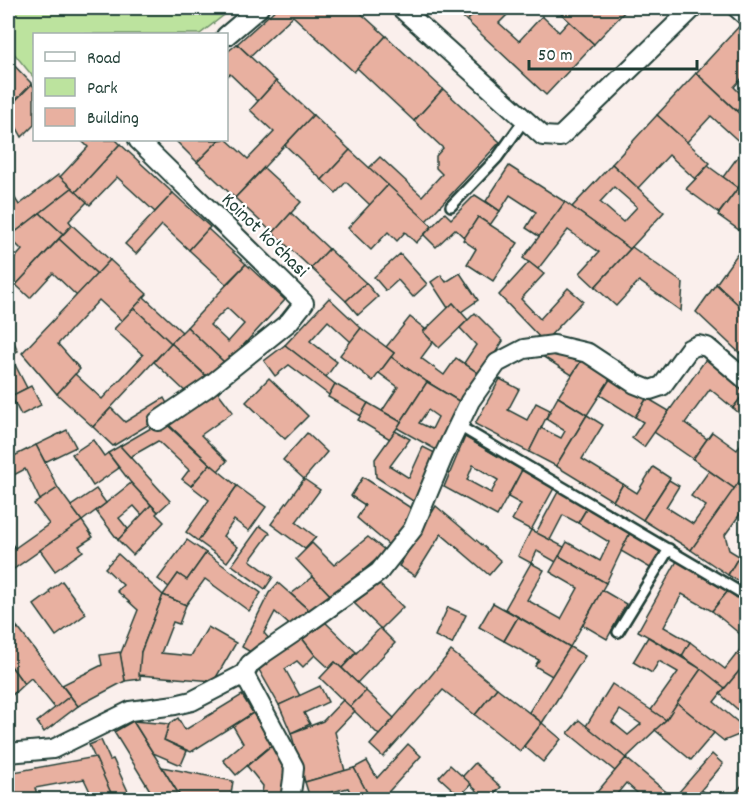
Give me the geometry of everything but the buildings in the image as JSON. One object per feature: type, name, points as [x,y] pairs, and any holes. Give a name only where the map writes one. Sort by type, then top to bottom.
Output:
[{"type":"street","points":[[228,34],[259,8]]},
{"type":"street","points":[[401,8],[543,136],[560,137],[693,8]]},
{"type":"street","points":[[737,8],[747,16]]},
{"type":"street","name":"Koinot ko'chasi","points":[[139,141],[304,303],[289,322],[208,387],[158,421]]},
{"type":"street","points":[[8,753],[53,749],[130,711],[192,701],[244,674],[250,664],[264,653],[379,572],[413,529],[470,401],[497,363],[525,349],[554,345],[588,353],[635,384],[650,390],[662,386],[689,349],[698,345],[707,347],[747,380]]},
{"type":"street","points":[[244,674],[294,767],[290,800]]},
{"type":"lane","points":[[451,206],[497,158],[525,119]]},
{"type":"lane","points":[[459,426],[745,595]]},
{"type":"lane","points":[[618,632],[669,549]]},
{"type":"green space","points":[[8,8],[233,8],[201,33],[33,33],[33,77],[8,46]]}]
